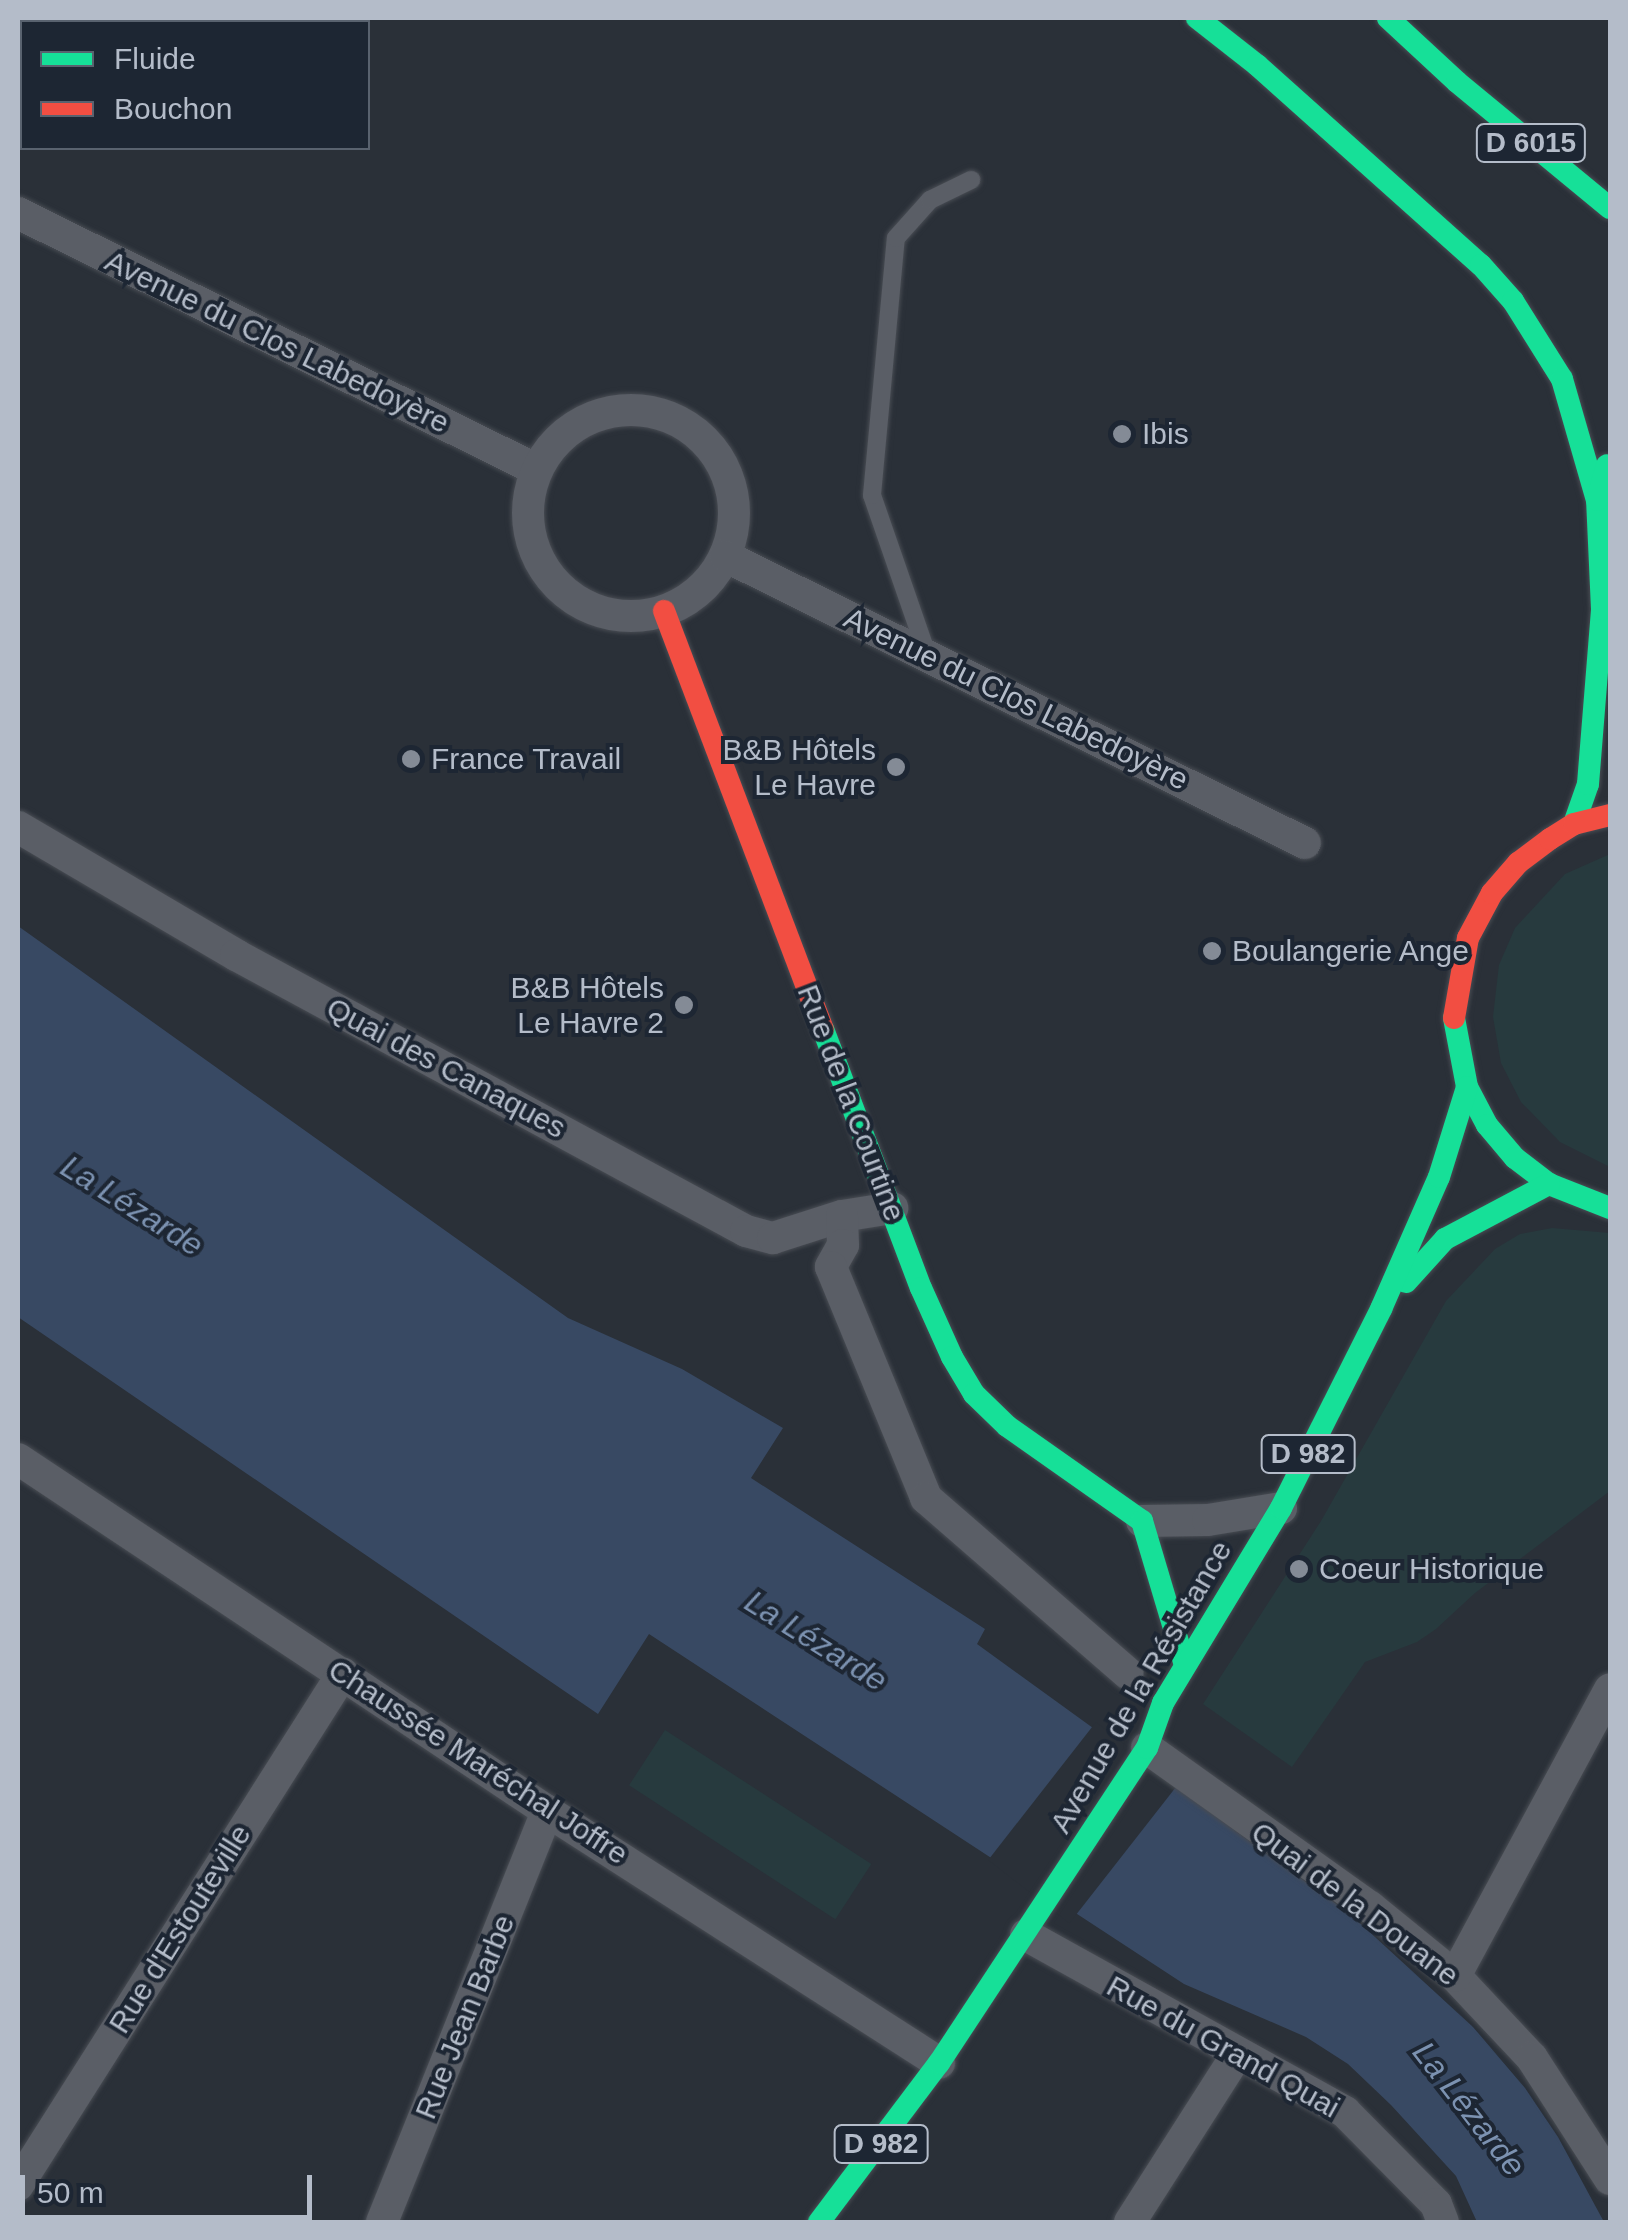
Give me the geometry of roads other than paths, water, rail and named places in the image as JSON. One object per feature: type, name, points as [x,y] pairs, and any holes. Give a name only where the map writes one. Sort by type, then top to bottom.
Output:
[{"type":"main road","points":[[1197,18],[1285,90],[1481,265],[1513,301],[1562,379],[1597,500],[1602,609],[1588,784],[1574,824]]},
{"type":"main road","name":"D 6015","points":[[1388,18],[1457,82],[1608,206]]},
{"type":"main road","points":[[1360,27],[1457,82]]},
{"type":"main road","points":[[1597,500],[1610,455]]},
{"type":"main road","points":[[1602,609],[1610,580]]},
{"type":"main road","name":"Rue de la Courtine","points":[[664,611],[936,1323],[974,1394],[1007,1426],[1142,1521]]},
{"type":"main road","points":[[1610,815],[1574,824],[1518,863],[1492,893],[1472,927],[1458,966],[1453,1007],[1456,1048],[1467,1087],[1487,1125],[1515,1158],[1549,1184],[1610,1208]]},
{"type":"main road","name":"Avenue de la Résistance","points":[[819,2222],[939,2064],[1148,1748],[1164,1703],[1281,1508],[1381,1309],[1439,1177],[1467,1087]]},
{"type":"main road","name":"Avenue de la Résistance","points":[[1381,1309],[1445,1239],[1549,1184]]},
{"type":"main road","points":[[1142,1521],[1185,1665]]},
{"type":"street","name":"Avenue du Clos Labedoyère","points":[[18,213],[537,470]]},
{"type":"street","points":[[636,410],[671,418],[694,430],[718,457],[732,490],[734,524],[725,556],[706,584],[664,611],[614,615],[579,602],[552,580],[534,550],[528,515],[537,470],[568,431],[600,414],[636,410]]},
{"type":"street","name":"Avenue du Clos Labedoyère","points":[[725,556],[1305,843]]},
{"type":"street","name":"Quai des Canaques","points":[[18,827],[236,954],[746,1230],[773,1238],[842,1216],[892,1208]]},
{"type":"street","points":[[842,1216],[843,1245],[831,1267],[926,1498],[1127,1673]]},
{"type":"street","name":"Chaussée Maréchal Joffre","points":[[18,1459],[939,2064]]},
{"type":"street","points":[[1142,1521],[1208,1520],[1281,1508]]},
{"type":"street","name":"Rue d'Estouteville","points":[[18,2185],[343,1673]]},
{"type":"street","points":[[1456,1976],[1610,1688]]},
{"type":"street","name":"Quai de la Douane","points":[[1148,1748],[1370,1907],[1456,1976],[1532,2058],[1610,2179]]},
{"type":"street","name":"Rue Jean Barbe","points":[[382,2222],[547,1810]]},
{"type":"street","name":"Rue du Grand Quai","points":[[1034,1922],[1237,2054],[1345,2112],[1436,2204],[1443,2222]]},
{"type":"street","points":[[1130,2222],[1237,2054]]},
{"type":"lane","points":[[927,655],[872,494],[896,238],[930,200],[971,180]]},
{"type":"water","name":"La Lézarde","points":[[18,926],[568,1318],[682,1369],[783,1428],[751,1478],[985,1629],[977,1644],[1350,1914],[1473,2027],[1525,2088],[1558,2137],[1604,2222],[1477,2222],[1456,2176],[1391,2105],[1348,2064],[1306,2037],[1184,1984],[649,1634],[598,1714],[18,1317]]},
{"type":"place","name":"Ibis","points":[[1122,434]]},
{"type":"place","name":"France Travail","points":[[411,759]]},
{"type":"place","name":"B&B Hôtels Le Havre","points":[[896,767]]},
{"type":"place","name":"Boulangerie Ange","points":[[1212,951]]},
{"type":"place","name":"B&B Hôtels Le Havre 2","points":[[684,1005]]},
{"type":"place","name":"Coeur Historique","points":[[1299,1569]]}]
